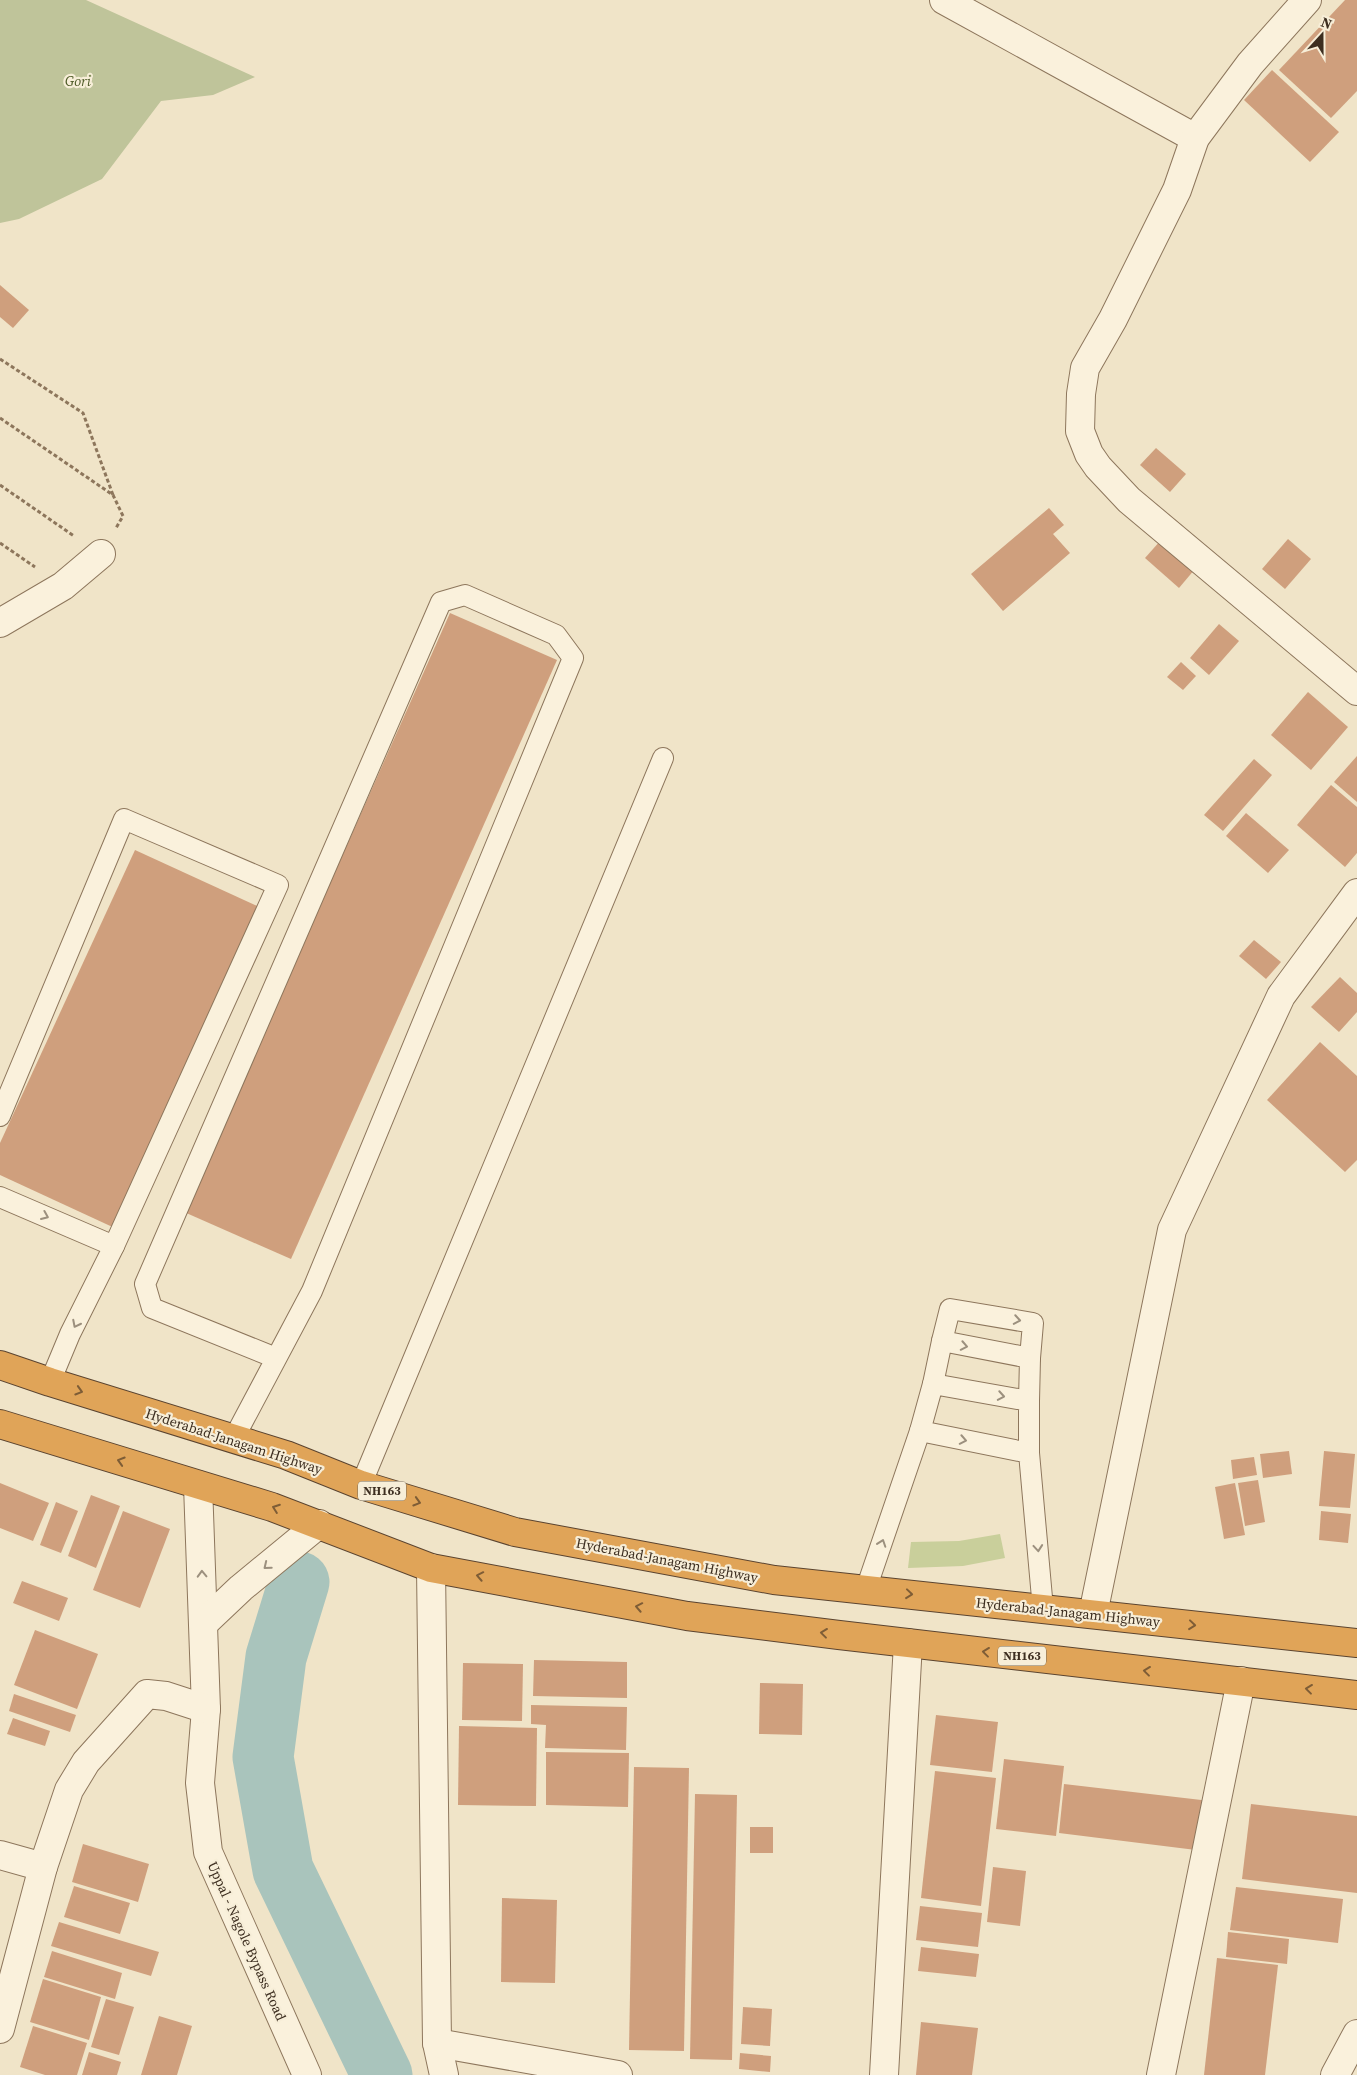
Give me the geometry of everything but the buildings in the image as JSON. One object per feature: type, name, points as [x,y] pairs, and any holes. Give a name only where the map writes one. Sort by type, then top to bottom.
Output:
[{"type":"highway","name":"Hyderabad-Janagam Highway","points":[[0,1365],[286,1455],[361,1485],[515,1532],[774,1580],[1357,1643]]},
{"type":"highway","name":"NH163","points":[[0,1424],[272,1507],[431,1568],[687,1616],[1357,1695]]},
{"type":"street","points":[[944,0],[1195,138]]},
{"type":"street","points":[[1307,0],[1250,64],[1195,138],[1177,190],[1114,319],[1085,368],[1081,394],[1080,431],[1089,454],[1098,467],[1129,500],[1357,691]]},
{"type":"street","points":[[0,623],[63,586],[101,554]]},
{"type":"street","points":[[1093,1614],[1172,1230],[1280,996],[1357,893]]},
{"type":"street","name":"Uppal - Nagole Bypass Road","points":[[198,1485],[206,1709],[200,1783],[208,1852],[307,2075]]},
{"type":"street","points":[[204,1623],[241,1588],[318,1524]]},
{"type":"street","points":[[431,1568],[437,2043],[444,2075]]},
{"type":"street","points":[[884,2075],[908,1643]]},
{"type":"street","points":[[1162,2075],[1241,1681]]},
{"type":"street","points":[[0,2029],[43,1867],[69,1790],[86,1762],[147,1694],[166,1696],[206,1709]]},
{"type":"street","points":[[0,1855],[43,1867]]},
{"type":"street","points":[[1335,2075],[1357,2034]]},
{"type":"street","points":[[437,2043],[618,2075]]},
{"type":"lane","points":[[234,1438],[312,1291],[574,658],[556,635],[465,595],[441,602],[145,1284],[152,1308],[276,1358]]},
{"type":"lane","points":[[361,1485],[663,758]]},
{"type":"lane","points":[[0,1116],[124,819],[278,885],[114,1246],[70,1334],[50,1382]]},
{"type":"lane","points":[[0,1197],[114,1246]]},
{"type":"lane","points":[[866,1590],[920,1431],[950,1309],[1033,1323],[1030,1358],[1028,1453],[1043,1609]]},
{"type":"lane","points":[[942,1341],[1030,1358]]},
{"type":"lane","points":[[933,1384],[1029,1401]]},
{"type":"lane","points":[[920,1431],[1028,1453]]},
{"type":"path","points":[[0,359],[83,413],[113,495],[123,516],[101,554],[0,485]]},
{"type":"path","points":[[0,418],[113,495]]},
{"type":"path","points":[[0,543],[63,586]]},
{"type":"green space","name":"Gori","points":[[0,0],[86,0],[255,77],[213,95],[161,101],[102,179],[19,219],[0,223]]},
{"type":"green space","points":[[1000,1534],[1005,1558],[963,1566],[908,1568],[911,1542],[959,1541]]},
{"type":"waterway","points":[[299,1582],[276,1657],[263,1757],[283,1870],[382,2075]]}]
